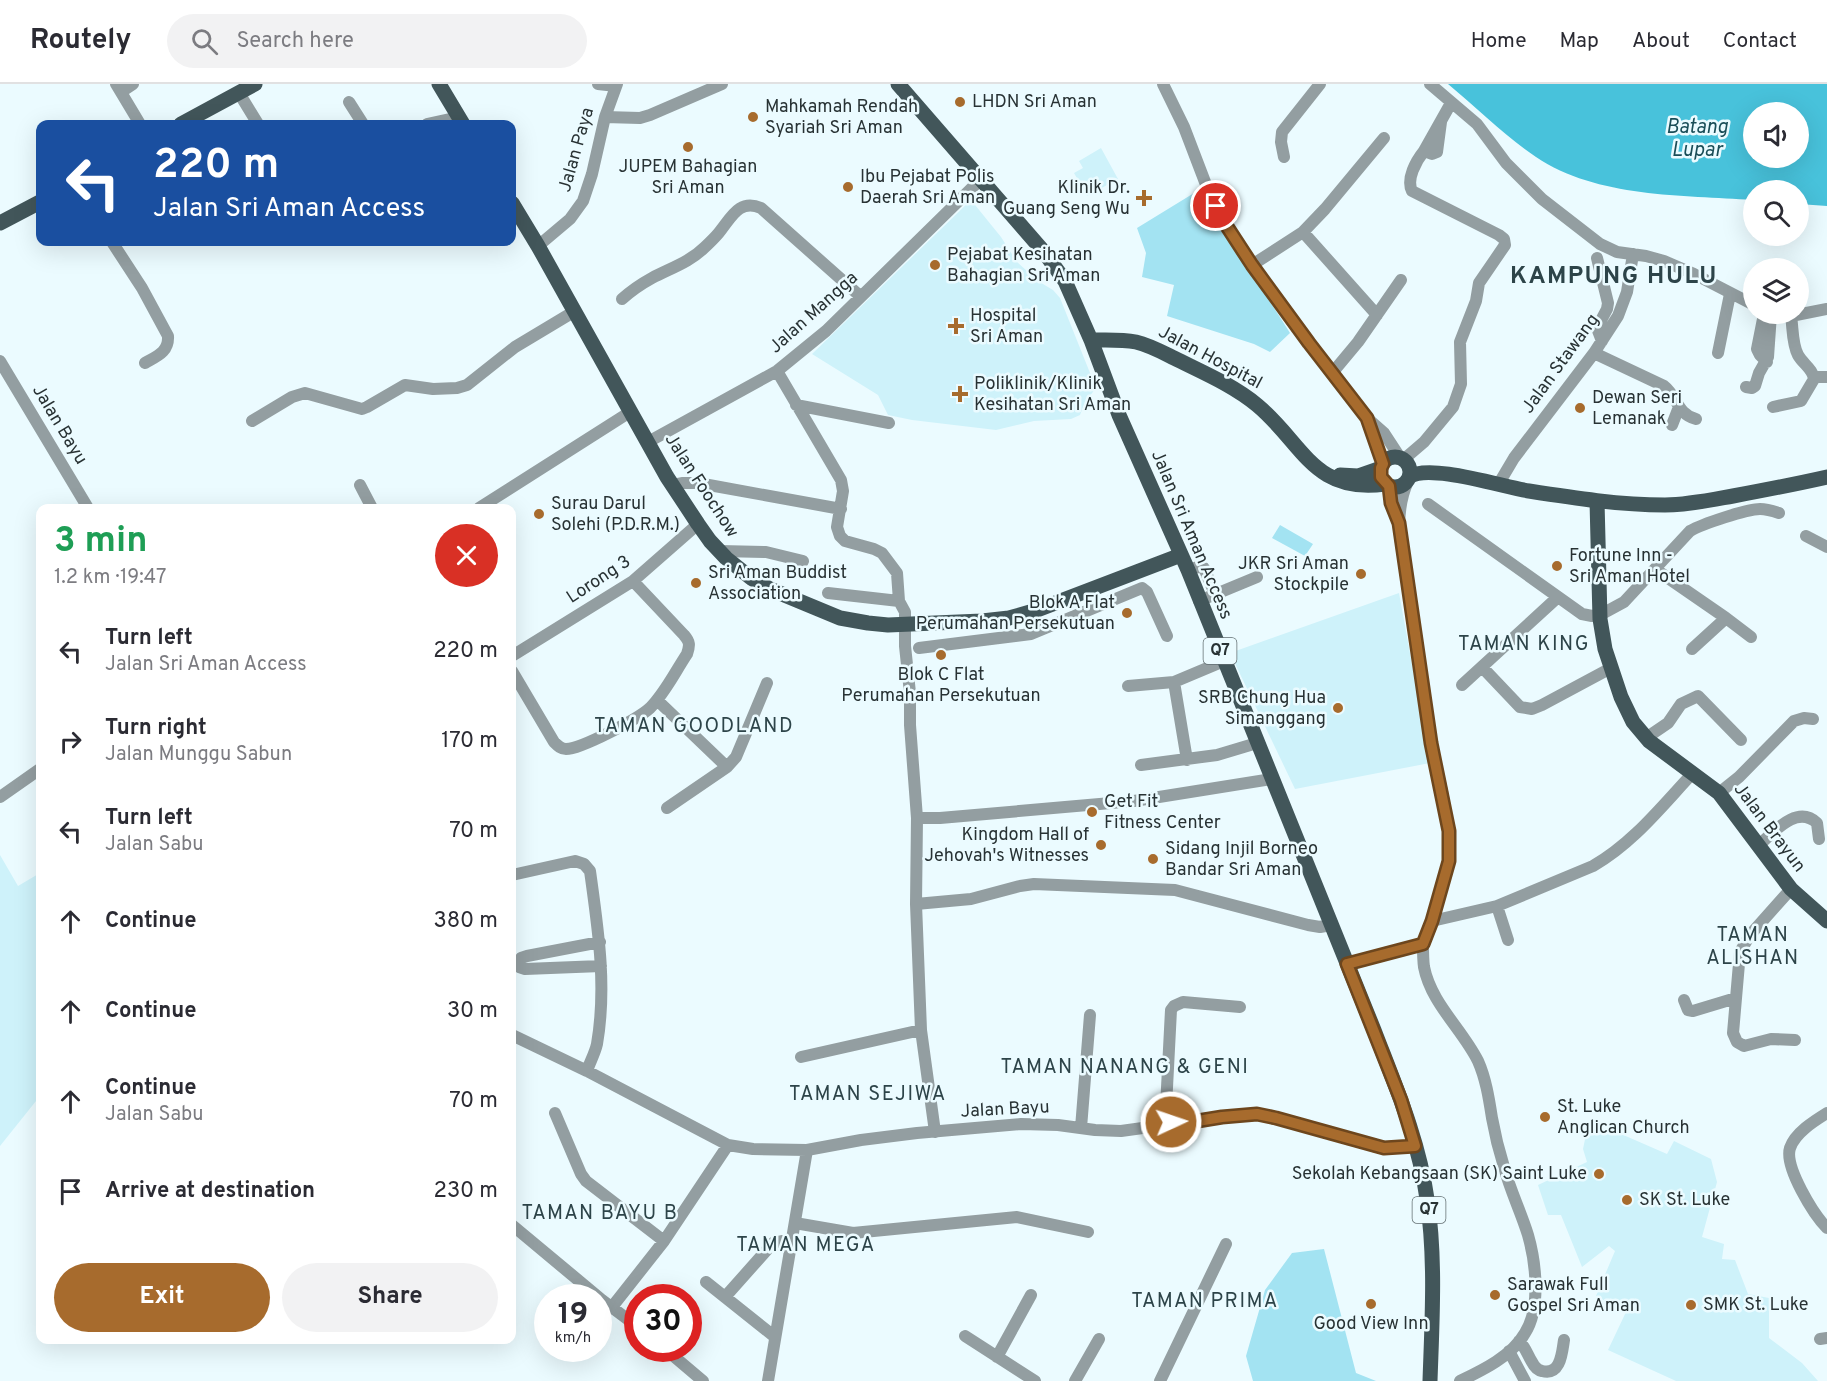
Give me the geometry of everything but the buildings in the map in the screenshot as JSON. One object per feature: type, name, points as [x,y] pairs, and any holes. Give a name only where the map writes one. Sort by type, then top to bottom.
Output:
[{"type":"main road","points":[[188,120],[255,84]]},
{"type":"main road","points":[[439,84],[460,120]]},
{"type":"main road","name":"Q7","points":[[898,84],[1057,269],[1065,281],[1091,340]]},
{"type":"main road","points":[[0,223],[36,204]]},
{"type":"main road","name":"Jalan Foochow","points":[[516,210],[648,442],[682,484],[698,524],[720,552],[751,578],[770,589],[840,618],[868,623],[904,612],[982,621],[1024,614],[1060,603],[1181,555]]},
{"type":"main road","name":"Jalan Hospital","points":[[1091,340],[1137,342],[1232,387],[1257,404],[1274,420],[1292,443],[1320,469]]},
{"type":"main road","name":"Jalan Sri Aman Access","points":[[1091,340],[1119,415],[1188,570],[1347,964],[1401,1100],[1415,1146]]},
{"type":"main road","points":[[1320,469],[1352,477],[1382,466],[1391,458],[1406,468],[1426,465],[1441,473],[1498,485],[1597,501],[1666,505],[1722,498],[1827,477]]},
{"type":"main road","points":[[1382,466],[1381,477],[1387,485]]},
{"type":"main road","points":[[1320,469],[1328,476],[1348,484],[1397,487],[1406,468]]},
{"type":"main road","name":"Jalan Brayun","points":[[1597,501],[1600,615],[1605,649],[1626,709],[1646,738],[1719,793],[1791,889],[1827,921]]},
{"type":"main road","name":"Q7","points":[[1415,1146],[1427,1198],[1432,1236],[1430,1381]]},
{"type":"street","points":[[133,84],[118,88],[138,120]]},
{"type":"street","points":[[598,84],[616,85]]},
{"type":"street","points":[[605,117],[650,116],[722,84]]},
{"type":"street","points":[[1163,84],[1226,225],[1309,343],[1367,418],[1384,433],[1406,468]]},
{"type":"street","points":[[1284,156],[1281,142],[1282,132],[1320,84]]},
{"type":"street","points":[[1430,84],[1477,124],[1506,163],[1551,207],[1600,244],[1617,252],[1664,261],[1743,300]]},
{"type":"street","name":"Jalan Paya","points":[[538,246],[570,219],[583,201],[605,117],[616,85]]},
{"type":"street","points":[[239,93],[256,120]]},
{"type":"street","points":[[349,102],[360,120]]},
{"type":"street","points":[[1399,523],[1406,468],[1453,407],[1461,384],[1460,342],[1476,301],[1479,283],[1505,245],[1504,239],[1499,235],[1412,191],[1410,182],[1416,163],[1451,103]]},
{"type":"street","points":[[1252,265],[1303,232],[1384,138]]},
{"type":"street","name":"Jalan Mangga","points":[[648,442],[777,371],[826,331],[980,180]]},
{"type":"street","points":[[622,299],[651,278],[694,256],[720,233],[737,209],[746,205],[761,208],[860,296]]},
{"type":"street","points":[[1303,232],[1377,315]]},
{"type":"street","points":[[115,246],[142,288],[168,336],[166,349],[145,363]]},
{"type":"street","name":"Jalan Stawang","points":[[1498,485],[1514,459],[1618,316],[1625,301],[1633,254]]},
{"type":"street","points":[[1597,258],[1608,303],[1597,328],[1602,341]]},
{"type":"street","points":[[1332,372],[1358,342],[1401,280]]},
{"type":"street","points":[[1718,353],[1730,294]]},
{"type":"street","points":[[1809,312],[1827,309]]},
{"type":"street","points":[[252,421],[298,394],[313,394],[362,409],[405,385],[433,389],[462,388],[515,347],[575,311]]},
{"type":"street","points":[[1762,324],[1757,349],[1767,362]]},
{"type":"street","points":[[1746,387],[1755,386],[1767,362],[1771,324]]},
{"type":"street","points":[[1792,324],[1798,355],[1814,377]]},
{"type":"street","points":[[1594,352],[1664,386],[1671,392],[1674,401],[1687,416],[1696,419]]},
{"type":"street","name":"Jalan Bayu","points":[[0,361],[86,504]]},
{"type":"street","points":[[777,371],[841,480],[843,490],[837,527],[840,536],[845,541],[882,553],[897,573],[904,612],[904,646],[910,693],[917,818],[916,904],[921,1030],[934,1132]]},
{"type":"street","points":[[1814,377],[1827,377]]},
{"type":"street","points":[[1773,407],[1802,401],[1814,377]]},
{"type":"street","points":[[796,405],[889,423]]},
{"type":"street","points":[[1672,425],[1679,407]]},
{"type":"street","points":[[485,504],[630,412]]},
{"type":"street","points":[[1367,418],[1382,466]]},
{"type":"street","points":[[682,484],[841,508]]},
{"type":"street","points":[[360,485],[370,504]]},
{"type":"street","points":[[1387,485],[1399,523],[1434,722],[1450,843],[1449,861],[1423,944],[1424,965],[1435,995],[1469,1044],[1479,1064],[1485,1082],[1496,1140],[1533,1254],[1535,1294],[1529,1325],[1519,1341],[1509,1351],[1469,1379]]},
{"type":"street","points":[[1722,498],[1728,517]]},
{"type":"street","points":[[1428,504],[1582,614],[1592,616],[1600,615],[1624,602],[1690,531],[1699,526],[1751,510],[1768,510],[1779,513]]},
{"type":"street","name":"Lorong 3","points":[[516,654],[633,582],[698,524]]},
{"type":"street","points":[[1806,536],[1827,547]]},
{"type":"street","points":[[720,552],[766,552],[803,561]]},
{"type":"street","points":[[1188,570],[1204,568],[1215,594]]},
{"type":"street","points":[[1655,569],[1751,637]]},
{"type":"street","points":[[1200,601],[1257,577]]},
{"type":"street","points":[[516,678],[554,742],[566,749],[578,747],[640,716],[657,700],[690,647],[689,641],[633,582]]},
{"type":"street","points":[[919,648],[1031,634],[1142,588],[1147,592],[1167,636]]},
{"type":"street","points":[[828,593],[904,612]]},
{"type":"street","points":[[1462,685],[1558,597]]},
{"type":"street","points":[[1024,614],[1031,634]]},
{"type":"street","points":[[1692,650],[1726,618]]},
{"type":"street","points":[[1128,686],[1174,682],[1224,661]]},
{"type":"street","points":[[1482,667],[1520,707],[1528,709],[1542,705],[1611,668]]},
{"type":"street","points":[[1174,682],[1187,760]]},
{"type":"street","points":[[667,808],[727,767],[736,757],[767,683]]},
{"type":"street","points":[[1646,738],[1668,723],[1681,704],[1698,696],[1741,740]]},
{"type":"street","points":[[657,700],[727,767]]},
{"type":"street","points":[[1719,793],[1739,777],[1794,721],[1804,718],[1813,719]]},
{"type":"street","points":[[1141,765],[1217,755],[1257,743]]},
{"type":"street","points":[[0,797],[36,772]]},
{"type":"street","points":[[1432,921],[1497,906],[1593,866],[1607,858],[1638,833],[1692,774]]},
{"type":"street","points":[[917,818],[1134,801],[1272,778]]},
{"type":"street","points":[[1759,845],[1786,822],[1801,816],[1811,818],[1817,823],[1819,839]]},
{"type":"street","points":[[516,874],[570,861],[584,864],[590,871],[600,942],[602,982],[597,1046],[587,1071]]},
{"type":"street","points":[[916,904],[971,899],[1034,884],[1169,889],[1308,925],[1320,927],[1331,925]]},
{"type":"street","points":[[1791,889],[1744,943],[1740,952],[1733,1033],[1740,1045],[1747,1046],[1771,1039],[1795,1041]]},
{"type":"street","points":[[1497,906],[1508,940]]},
{"type":"street","points":[[600,942],[523,957],[518,963],[519,967],[525,969],[601,966]]},
{"type":"street","points":[[1347,964],[1423,944]]},
{"type":"street","points":[[1684,1000],[1688,1010],[1693,1011],[1736,998]]},
{"type":"street","points":[[1173,1125],[1168,1118],[1166,1107],[1171,1010],[1183,1002],[1240,1006]]},
{"type":"street","points":[[1082,1128],[1090,1015]]},
{"type":"street","points":[[801,1057],[921,1030]]},
{"type":"street","name":"Jalan Bayu","points":[[516,1037],[587,1071],[728,1145],[753,1149],[807,1150],[861,1140],[1035,1124],[1121,1131],[1257,1114],[1384,1148],[1415,1146]]},
{"type":"street","points":[[555,1113],[586,1181],[664,1241]]},
{"type":"street","points":[[1827,1113],[1801,1132],[1791,1145],[1789,1155],[1808,1203],[1822,1215],[1827,1228]]},
{"type":"street","points":[[624,1316],[612,1307],[664,1241],[728,1145]]},
{"type":"street","points":[[768,1381],[807,1150]]},
{"type":"street","points":[[795,1223],[853,1233],[1017,1217],[1088,1232]]},
{"type":"street","points":[[516,1228],[583,1284]]},
{"type":"street","points":[[725,1298],[773,1243],[783,1241],[792,1243]]},
{"type":"street","points":[[1160,1381],[1226,1244]]},
{"type":"street","points":[[706,1282],[775,1337]]},
{"type":"street","points":[[997,1357],[1031,1295]]},
{"type":"street","points":[[965,1336],[1035,1381]]},
{"type":"street","points":[[1075,1381],[1099,1339]]},
{"type":"street","points":[[1519,1341],[1527,1350],[1535,1366],[1547,1372],[1559,1363],[1564,1340]]},
{"type":"street","points":[[1509,1351],[1525,1381]]},
{"type":"street","points":[[681,1362],[703,1381]]},
{"type":"shaded area","points":[[1101,148],[1118,179],[1087,196],[1074,173],[1083,168],[1079,161]]},
{"type":"shaded area","points":[[1199,190],[1290,333],[1270,352],[1254,344],[1167,316],[1174,285],[1142,277],[1146,253],[1137,228]]},
{"type":"shaded area","name":"Hospital Sri Aman","points":[[971,200],[1001,237],[1017,262],[1060,298],[1096,388],[1085,402],[1080,415],[1071,419],[1034,421],[996,430],[888,415],[878,395],[812,354]]},
{"type":"shaded area","points":[[1280,525],[1313,544],[1305,556],[1272,538]]},
{"type":"shaded area","name":"SRB Chung Hua Simanggang","points":[[1399,593],[1430,763],[1295,789],[1230,653]]},
{"type":"shaded area","points":[[0,855],[18,886],[36,875],[36,1101],[0,1146]]},
{"type":"shaded area","points":[[1589,1120],[1667,1154],[1674,1141],[1711,1159],[1717,1182],[1702,1237],[1724,1244],[1722,1259],[1735,1260],[1748,1294],[1769,1298],[1769,1338],[1802,1363],[1818,1381],[1676,1381],[1608,1350],[1626,1312],[1596,1296],[1615,1251],[1609,1246],[1582,1267],[1561,1215],[1548,1215],[1538,1185],[1587,1162],[1583,1149]]},
{"type":"shaded area","points":[[1324,1249],[1356,1373],[1376,1381],[1253,1381],[1246,1356],[1265,1290],[1292,1253]]},
{"type":"water","name":"Batang Lupar","points":[[1448,84],[1827,84],[1827,206],[1809,205],[1809,180],[1743,180],[1743,199],[1670,195],[1613,187],[1560,170],[1536,157]]},
{"type":"place","name":"LHDN Sri Aman","points":[[960,102]]},
{"type":"place","name":"Mahkamah Rendah Syariah Sri Aman","points":[[753,117]]},
{"type":"place","name":"JUPEM Bahagian Sri Aman","points":[[688,147]]},
{"type":"place","name":"Ibu Pejabat Polis Daerah Sri Aman","points":[[848,187]]},
{"type":"place","name":"Klinik Dr. Guang Seng Wu","points":[[1144,198]]},
{"type":"place","name":"Pejabat Kesihatan Bahagian Sri Aman","points":[[935,265]]},
{"type":"place","name":"Hospital Sri Aman","points":[[956,326]]},
{"type":"place","name":"Poliklinik/Klinik Kesihatan Sri Aman","points":[[960,394]]},
{"type":"place","name":"Dewan Seri Lemanak","points":[[1580,408]]},
{"type":"place","name":"Surau Darul Solehi (P.D.R.M.)","points":[[539,514]]},
{"type":"place","name":"Fortune Inn - Sri Aman Hotel","points":[[1557,566]]},
{"type":"place","name":"JKR Sri Aman Stockpile","points":[[1361,574]]},
{"type":"place","name":"Sri Aman Buddist Association","points":[[696,583]]},
{"type":"place","name":"Blok A Flat Perumahan Persekutuan","points":[[1127,613]]},
{"type":"place","name":"Blok C Flat Perumahan Persekutuan","points":[[941,655]]},
{"type":"place","name":"SRB Chung Hua Simanggang","points":[[1338,708]]},
{"type":"place","name":"Get Fit Fitness Center","points":[[1092,812]]},
{"type":"place","name":"Kingdom Hall of Jehovah's Witnesses","points":[[1101,845]]},
{"type":"place","name":"Sidang Injil Borneo Bandar Sri Aman","points":[[1153,859]]},
{"type":"place","name":"St. Luke Anglican Church","points":[[1545,1117]]},
{"type":"place","name":"Sekolah Kebangsaan (SK) Saint Luke","points":[[1599,1174]]},
{"type":"place","name":"SK St. Luke","points":[[1627,1200]]},
{"type":"place","name":"Sarawak Full Gospel Sri Aman","points":[[1495,1295]]},
{"type":"place","name":"Good View Inn","points":[[1371,1304]]},
{"type":"place","name":"SMK St. Luke","points":[[1691,1305]]},
{"type":"district","name":"KAMPUNG HULU","points":[[1614,277]]},
{"type":"district","name":"TAMAN KING","points":[[1524,645]]},
{"type":"district","name":"TAMAN GOODLAND","points":[[694,727]]},
{"type":"district","name":"TAMAN ALISHAN","points":[[1753,948]]},
{"type":"district","name":"TAMAN NANANG & GENI","points":[[1125,1068]]},
{"type":"district","name":"TAMAN SEJIWA","points":[[868,1095]]},
{"type":"district","name":"TAMAN BAYU B","points":[[600,1214]]},
{"type":"district","name":"TAMAN MEGA","points":[[806,1246]]},
{"type":"district","name":"TAMAN PRIMA","points":[[1205,1302]]},
{"type":"route","points":[[1171,1122],[1173,1125],[1257,1114],[1384,1148],[1415,1146],[1401,1100],[1347,964],[1423,944],[1444,880],[1449,861],[1450,843],[1442,791],[1431,743],[1399,523],[1391,503],[1389,486],[1382,481],[1380,472],[1383,464],[1375,438],[1367,418],[1252,265],[1216,206]]}]
